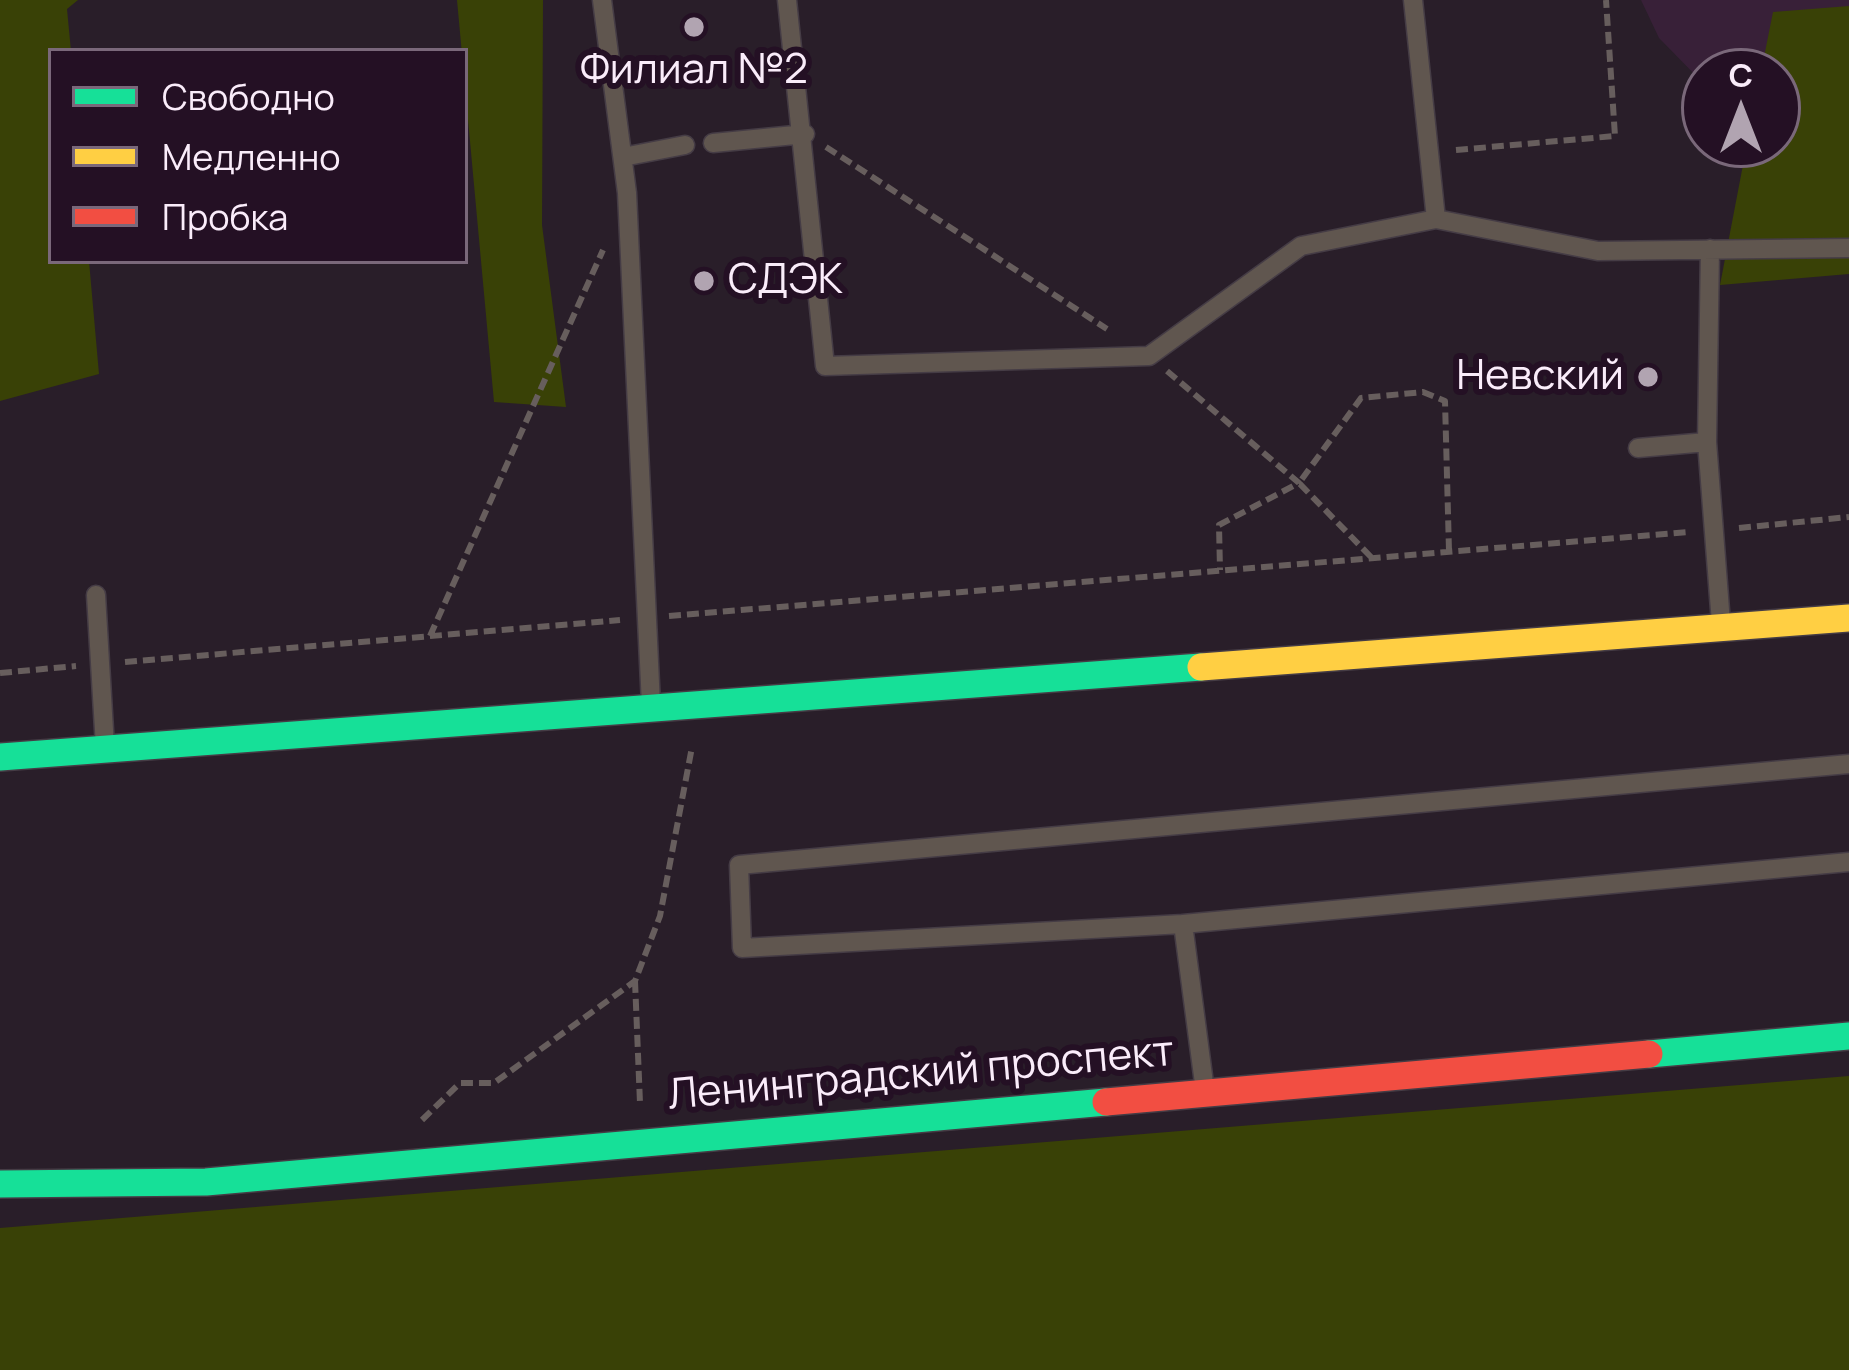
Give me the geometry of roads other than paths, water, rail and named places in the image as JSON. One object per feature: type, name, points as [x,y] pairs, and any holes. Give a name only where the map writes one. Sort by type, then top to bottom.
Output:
[{"type":"main road","points":[[0,757],[1849,618]]},
{"type":"main road","name":"Ленинградский проспект","points":[[0,1184],[206,1182],[1849,1036]]},
{"type":"lane","points":[[602,0],[628,193],[651,705]]},
{"type":"lane","points":[[787,0],[805,134],[825,366],[1150,356],[1301,246],[1436,219],[1598,250],[1849,248]]},
{"type":"lane","points":[[1413,0],[1436,219]]},
{"type":"lane","points":[[713,143],[805,134]]},
{"type":"lane","points":[[622,157],[685,145]]},
{"type":"lane","points":[[1711,249],[1707,442],[1721,628]]},
{"type":"lane","points":[[1638,448],[1707,442]]},
{"type":"lane","points":[[96,595],[104,747]]},
{"type":"lane","points":[[1849,764],[739,866],[742,948],[1183,924],[1849,862]]},
{"type":"lane","points":[[1183,924],[1205,1091]]},
{"type":"place","name":"Филиал №2","points":[[694,27]]},
{"type":"place","name":"СДЭК","points":[[704,281]]},
{"type":"place","name":"Невский","points":[[1648,377]]}]
